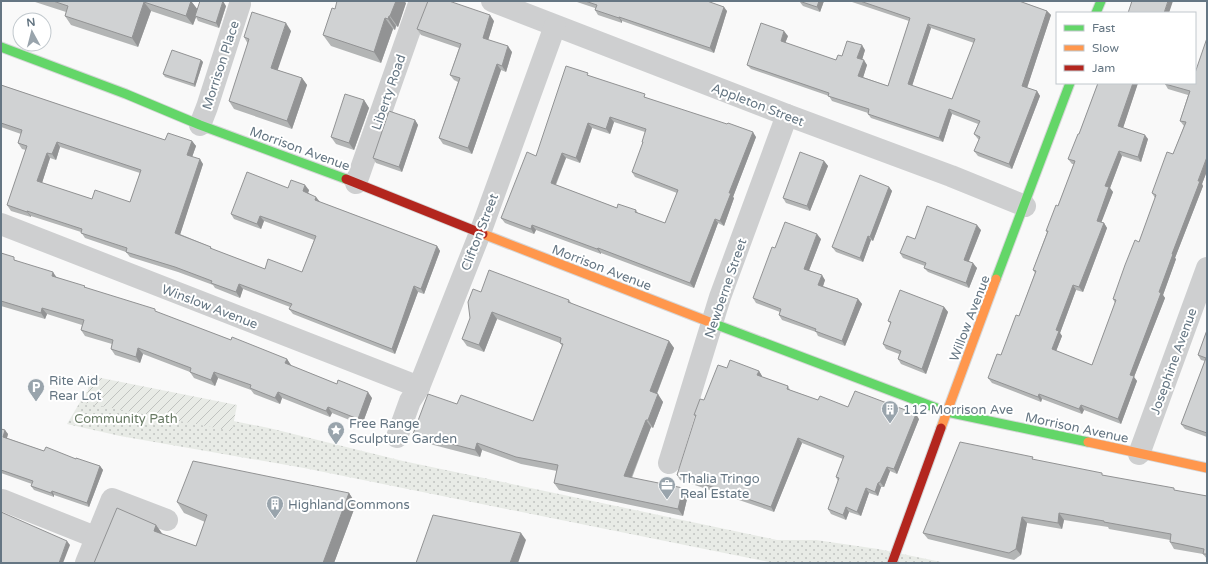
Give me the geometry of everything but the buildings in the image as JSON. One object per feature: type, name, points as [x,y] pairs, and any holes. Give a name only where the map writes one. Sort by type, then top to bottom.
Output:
[{"type":"street","name":"Liberty Road","points":[[356,183],[420,1]]},
{"type":"street","name":"Appleton Street","points":[[492,1],[787,115],[951,176],[1025,206]]},
{"type":"street","name":"Morrison Place","points":[[200,125],[240,4]]},
{"type":"street","name":"Clifton Street","points":[[397,437],[410,401],[418,388],[480,233],[555,26]]},
{"type":"street","name":"Morrison Avenue","points":[[1,47],[126,94],[200,125],[356,183],[713,324],[947,412],[1207,468]]},
{"type":"street","name":"Willow Avenue","points":[[892,563],[1070,84]]},
{"type":"street","name":"Newberne Street","points":[[669,463],[713,324],[720,297],[787,115]]},
{"type":"street","name":"Winslow Avenue","points":[[1,224],[418,388]]},
{"type":"street","name":"Josephine Avenue","points":[[1139,454],[1207,268]]},
{"type":"street","points":[[86,563],[95,537],[112,499],[167,520]]},
{"type":"street","points":[[2,500],[95,537]]},
{"type":"green space","points":[[91,376],[237,405],[232,431],[85,403]]},
{"type":"green space","name":"Community Path","points":[[86,392],[269,428],[403,461],[777,540],[816,540],[878,549],[946,563],[774,563],[304,468],[120,436],[67,424]]},
{"type":"traffic: fast","points":[[1096,12],[1101,1]]},
{"type":"traffic: fast","points":[[1,47],[126,94],[200,125],[346,179]]},
{"type":"traffic: fast","points":[[996,279],[1070,84]]},
{"type":"traffic: fast","points":[[712,323],[947,412],[1088,442]]},
{"type":"traffic: slow","points":[[483,234],[712,323]]},
{"type":"traffic: slow","points":[[941,428],[996,279]]},
{"type":"traffic: slow","points":[[1088,442],[1207,468]]},
{"type":"traffic: jam","points":[[346,179],[483,234]]},
{"type":"traffic: jam","points":[[892,563],[941,428]]},
{"type":"place","name":"Rite Aid Rear Lot","points":[[36,402]]},
{"type":"place","name":"112 Morrison Ave","points":[[890,424]]},
{"type":"place","name":"Free Range Sculpture Garden","points":[[336,445]]},
{"type":"place","name":"Thalia Tringo Real Estate","points":[[667,500]]},
{"type":"place","name":"Highland Commons","points":[[275,519]]}]
